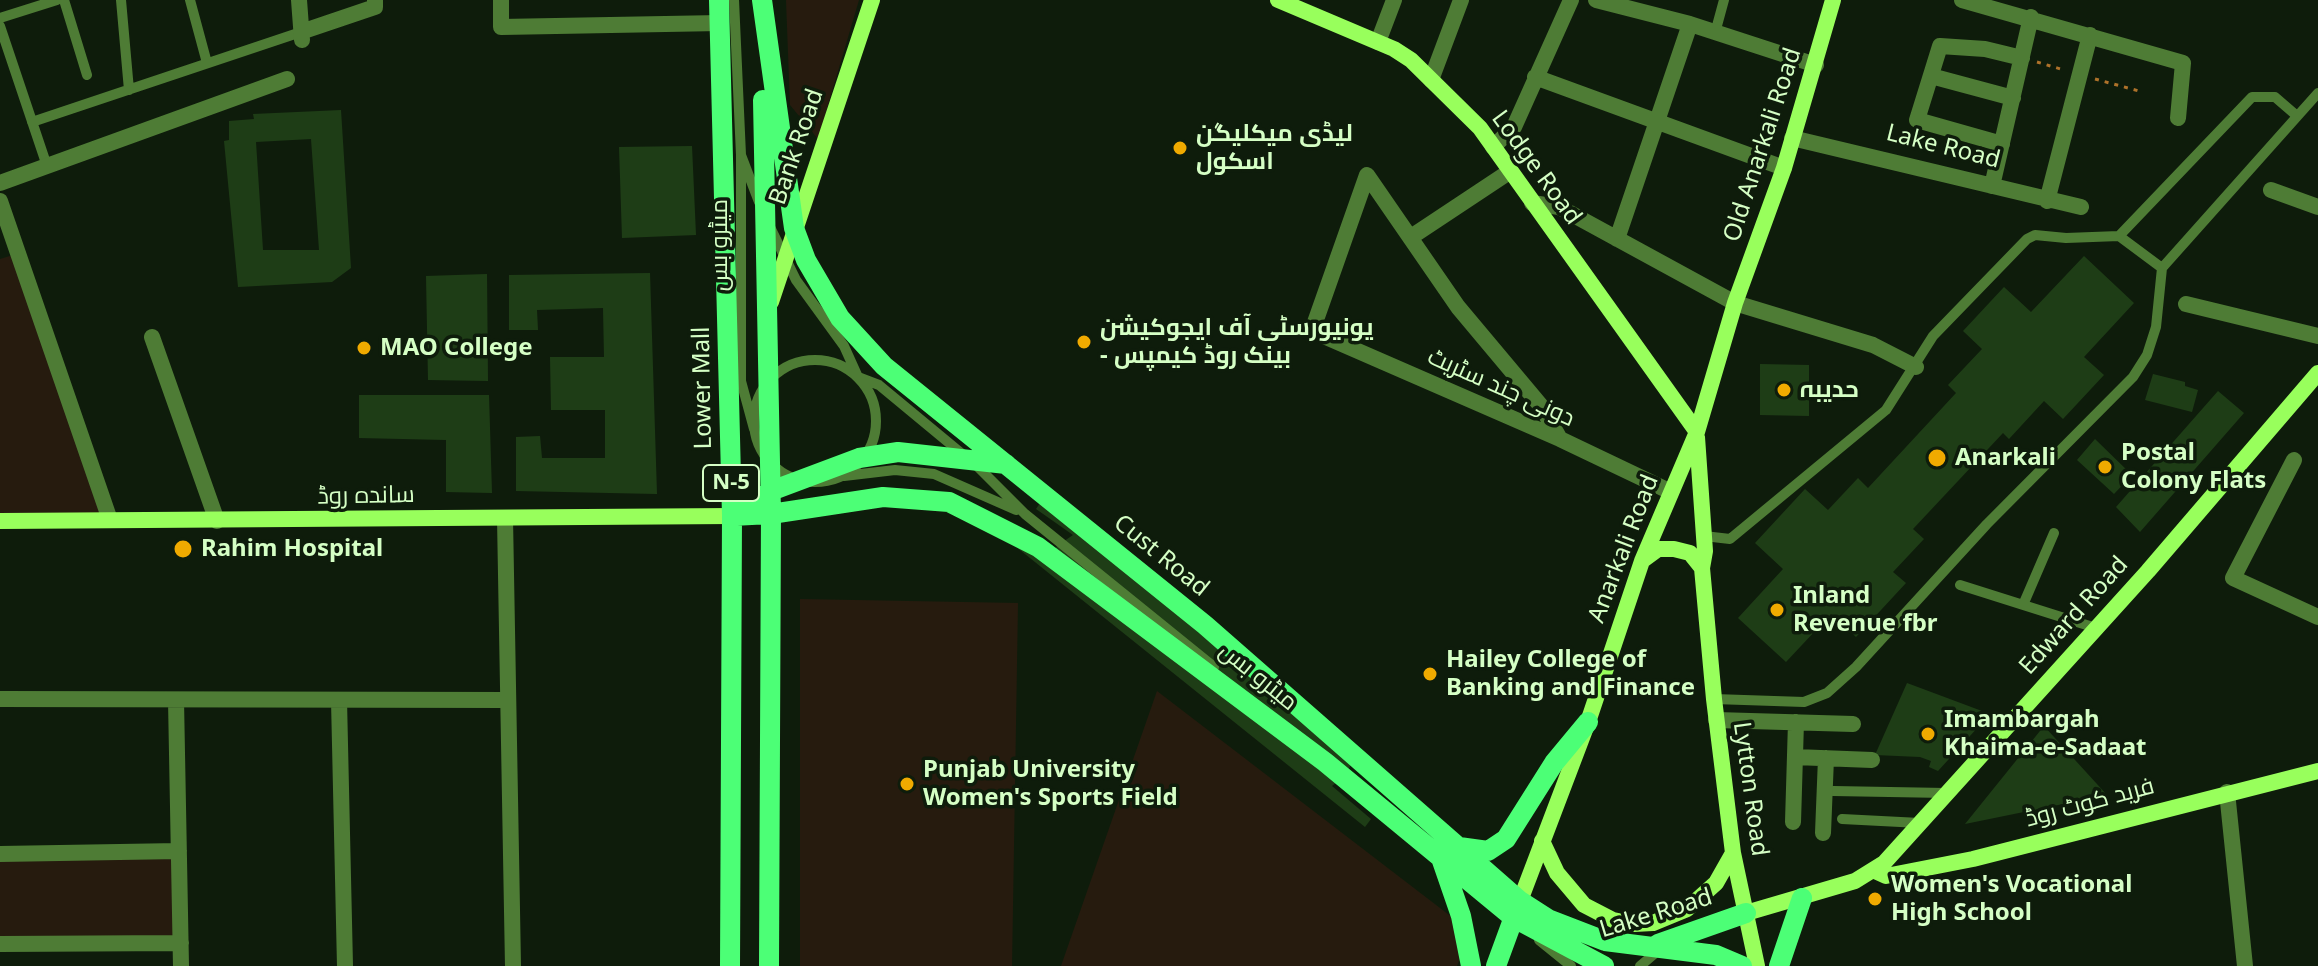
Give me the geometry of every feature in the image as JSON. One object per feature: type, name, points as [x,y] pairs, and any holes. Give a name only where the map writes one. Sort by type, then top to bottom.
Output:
[{"type":"main road","name":"Lower Mall","points":[[719,0],[732,516],[730,966]]},
{"type":"main road","name":"Cust Road","points":[[762,0],[794,228],[806,260],[840,318],[884,366],[1205,625],[1517,910],[1593,964]]},
{"type":"main road","name":"N-5","points":[[762,0],[771,491],[769,966]]},
{"type":"main road","points":[[732,516],[771,491],[859,458],[898,452],[1006,464]]},
{"type":"main road","name":"Cust Road","points":[[732,516],[771,514],[883,497],[949,502],[1026,541],[1450,852]]},
{"type":"main road","points":[[1471,966],[1450,852],[1488,851],[1506,839],[1554,763],[1588,722]]},
{"type":"main road","points":[[1779,966],[1802,898]]},
{"type":"main road","name":"Cust Road","points":[[1517,910],[1643,957],[1716,955],[1742,966]]},
{"type":"main road","points":[[1496,966],[1517,910]]},
{"type":"main road","name":"Lake Road","points":[[1593,964],[1643,957],[1746,913]]},
{"type":"street","points":[[299,0],[301,36],[375,7],[375,0]]},
{"type":"street","points":[[501,0],[501,27],[720,23]]},
{"type":"street","name":"Bank Road","points":[[768,311],[872,0]]},
{"type":"street","name":"Lodge Road","points":[[1278,0],[1303,5],[1411,60],[1480,128],[1697,432]]},
{"type":"street","points":[[1378,42],[1394,0]]},
{"type":"street","points":[[1431,80],[1461,0]]},
{"type":"street","points":[[1493,147],[1514,127],[1571,0]]},
{"type":"street","points":[[1596,0],[1690,24],[1816,65]]},
{"type":"street","name":"Old Anarkali Road","points":[[1735,303],[1784,168],[1833,0]]},
{"type":"street","points":[[1962,0],[2031,17],[2183,63],[2178,118]]},
{"type":"street","points":[[1992,186],[2031,17]]},
{"type":"street","points":[[1617,239],[1690,24]]},
{"type":"street","points":[[2047,201],[2090,35]]},
{"type":"street","points":[[2002,144],[1917,120],[1940,46],[1985,49],[2022,58]]},
{"type":"street","points":[[1931,76],[2013,98]]},
{"type":"street","points":[[1535,77],[1784,168]]},
{"type":"street","points":[[0,183],[287,79]]},
{"type":"street","name":"Lake Road","points":[[1792,138],[2081,207]]},
{"type":"street","points":[[1509,172],[1411,237],[1458,307],[1541,406],[1560,439]]},
{"type":"street","name":"دونی چند سٹریٹ","points":[[1411,237],[1367,175],[1312,331],[1560,439],[1669,491]]},
{"type":"street","points":[[2271,190],[2318,207]]},
{"type":"street","points":[[0,201],[110,520]]},
{"type":"street","points":[[1532,203],[1559,207],[1735,303],[1873,345],[1916,367]]},
{"type":"street","name":"Anarkali Road","points":[[1517,910],[1588,722],[1642,561],[1669,491],[1697,432],[1735,303]]},
{"type":"street","points":[[2186,304],[2318,336]]},
{"type":"street","points":[[152,337],[217,521]]},
{"type":"street","name":"Edward Road","points":[[1746,913],[1855,881],[1875,871],[1922,823],[2096,628],[2318,373]]},
{"type":"street","name":"Lytton Road","points":[[1697,432],[1704,536],[1702,568],[1716,720],[1733,853],[1757,966]]},
{"type":"street","points":[[2294,460],[2233,578],[2318,617]]},
{"type":"street","name":"ساندہ روڈ","points":[[0,521],[732,516]]},
{"type":"street","points":[[505,518],[513,966]]},
{"type":"street","points":[[1642,561],[1658,549],[1674,549],[1690,553],[1702,568]]},
{"type":"street","points":[[0,699],[508,700]]},
{"type":"street","points":[[176,700],[181,966]]},
{"type":"street","points":[[339,700],[345,966]]},
{"type":"street","points":[[1716,720],[1853,724]]},
{"type":"street","points":[[1793,822],[1796,722]]},
{"type":"street","points":[[1795,757],[1872,760]]},
{"type":"street","points":[[1823,833],[1826,758]]},
{"type":"street","name":"فرید کوٹ روڈ","points":[[1875,871],[1886,876],[1973,859],[2318,771]]},
{"type":"street","points":[[2227,792],[2245,966]]},
{"type":"street","points":[[1542,841],[1557,873],[1584,905],[1613,920],[1634,924],[1653,923],[1687,909],[1716,883],[1733,853]]},
{"type":"street","points":[[0,854],[179,851]]},
{"type":"street","points":[[0,944],[181,943]]},
{"type":"lane","points":[[0,18],[57,0]]},
{"type":"lane","points":[[64,0],[87,75]]},
{"type":"lane","points":[[121,0],[129,90]]},
{"type":"lane","points":[[190,0],[207,63]]},
{"type":"lane","name":"میٹرو بس","points":[[734,0],[741,155],[741,381],[759,447],[771,463],[786,474],[804,481],[823,482],[842,476],[895,470],[934,474],[1025,514]]},
{"type":"lane","points":[[1715,33],[1724,0]]},
{"type":"lane","points":[[0,26],[47,166]]},
{"type":"lane","points":[[32,122],[207,63],[301,36]]},
{"type":"lane","points":[[1714,699],[1804,702],[1827,693],[1856,667],[1987,524],[2133,377],[2147,355],[2156,327],[2162,268],[2318,93]]},
{"type":"lane","points":[[2119,236],[2252,97],[2275,97],[2297,116]]},
{"type":"lane","name":"میٹرو بس","points":[[741,155],[796,280],[844,346],[876,411],[876,431],[864,457],[842,476]]},
{"type":"lane","points":[[1704,536],[1730,539],[1886,410],[1933,336],[2027,239],[2035,235],[2076,238],[2119,236],[2162,268]]},
{"type":"lane","name":"میٹرو بس","points":[[754,429],[755,410],[761,392],[772,377],[805,361],[824,361],[879,385],[978,467],[1025,514],[1466,871],[1502,910],[1571,966]]},
{"type":"lane","points":[[2023,605],[2054,533]]},
{"type":"lane","points":[[1960,585],[2096,628]]},
{"type":"lane","points":[[1833,791],[1946,793]]},
{"type":"lane","points":[[1842,819],[1922,823]]},
{"type":"lane","name":"میٹرو بس","points":[[1466,871],[1588,926],[1672,944],[1705,947],[1727,966]]},
{"type":"lane","points":[[1643,957],[1672,944]]},
{"type":"shaded area","points":[[786,0],[859,0],[818,139],[790,105]]},
{"type":"shaded area","points":[[13,255],[105,521],[0,521],[0,259]]},
{"type":"shaded area","name":"Punjab University Women's Sports Field","points":[[800,599],[1018,603],[1012,966],[800,966]]},
{"type":"shaded area","points":[[1157,691],[1470,931],[1457,966],[1061,966]]},
{"type":"shaded area","points":[[179,851],[181,943],[0,944],[0,854]]},
{"type":"building","points":[[341,110],[351,268],[332,282],[238,287],[224,141],[229,140],[229,121],[254,119],[253,114]],"holes":[[[311,139],[319,250],[263,250],[256,142]]]},
{"type":"building","points":[[692,146],[696,235],[622,238],[619,147]]},
{"type":"building","name":"Anarkali","points":[[2084,256],[2134,303],[2084,357],[2104,375],[2063,419],[2044,401],[2009,439],[2003,433],[1913,529],[1924,539],[1893,572],[1906,583],[1856,637],[1831,614],[1786,662],[1738,618],[1783,569],[1755,543],[1805,489],[1828,510],[1858,478],[1868,488],[1956,393],[1948,385],[1982,349],[1963,331],[2004,287],[2031,312]]},
{"type":"building","points":[[650,273],[657,494],[516,491],[516,437],[540,436],[542,458],[605,458],[605,410],[551,410],[550,357],[604,357],[603,308],[537,310],[538,330],[509,330],[509,275]]},
{"type":"building","points":[[487,274],[488,381],[428,380],[426,276]]},
{"type":"building","name":"حدیبہ","points":[[1760,364],[1809,365],[1809,416],[1760,415]]},
{"type":"building","name":"Postal Colony Flats","points":[[2153,374],[2185,382],[2185,386],[2198,390],[2192,412],[2145,400]]},
{"type":"building","points":[[2218,391],[2244,413],[2140,532],[2116,507]]},
{"type":"building","points":[[359,395],[489,395],[492,493],[446,492],[446,440],[359,438]]},
{"type":"building","name":"Postal Colony Flats","points":[[2095,439],[2132,475],[2114,494],[2077,460]]},
{"type":"building","points":[[1042,500],[1352,762],[1346,775],[1332,786],[1371,819],[1365,827],[1010,542],[1050,561],[1057,546],[1073,535],[1036,509]]},
{"type":"building","name":"Imambargah Khaima-e-Sadaat","points":[[1907,683],[1990,714],[1938,771],[1929,767],[1931,761],[1920,757],[1875,755]]},
{"type":"building","points":[[2044,726],[2107,795],[1965,824]]},
{"type":"place","name":"لیڈی میکلیگن اسکول","points":[[1180,148]]},
{"type":"place","name":"یونیورسٹی آف ایجوکیشن - بینک روڈ کیمپس","points":[[1084,342]]},
{"type":"place","name":"MAO College","points":[[364,348]]},
{"type":"place","name":"حدیبہ","points":[[1784,390]]},
{"type":"place","name":"Anarkali","points":[[1937,458]]},
{"type":"place","name":"Postal Colony Flats","points":[[2105,467]]},
{"type":"place","name":"Rahim Hospital","points":[[183,549]]},
{"type":"place","name":"Inland Revenue fbr","points":[[1777,610]]},
{"type":"place","name":"Hailey College of Banking and Finance","points":[[1430,674]]},
{"type":"place","name":"Imambargah Khaima-e-Sadaat","points":[[1928,734]]},
{"type":"place","name":"Punjab University Women's Sports Field","points":[[907,784]]},
{"type":"place","name":"Women's Vocational High School","points":[[1875,899]]}]
